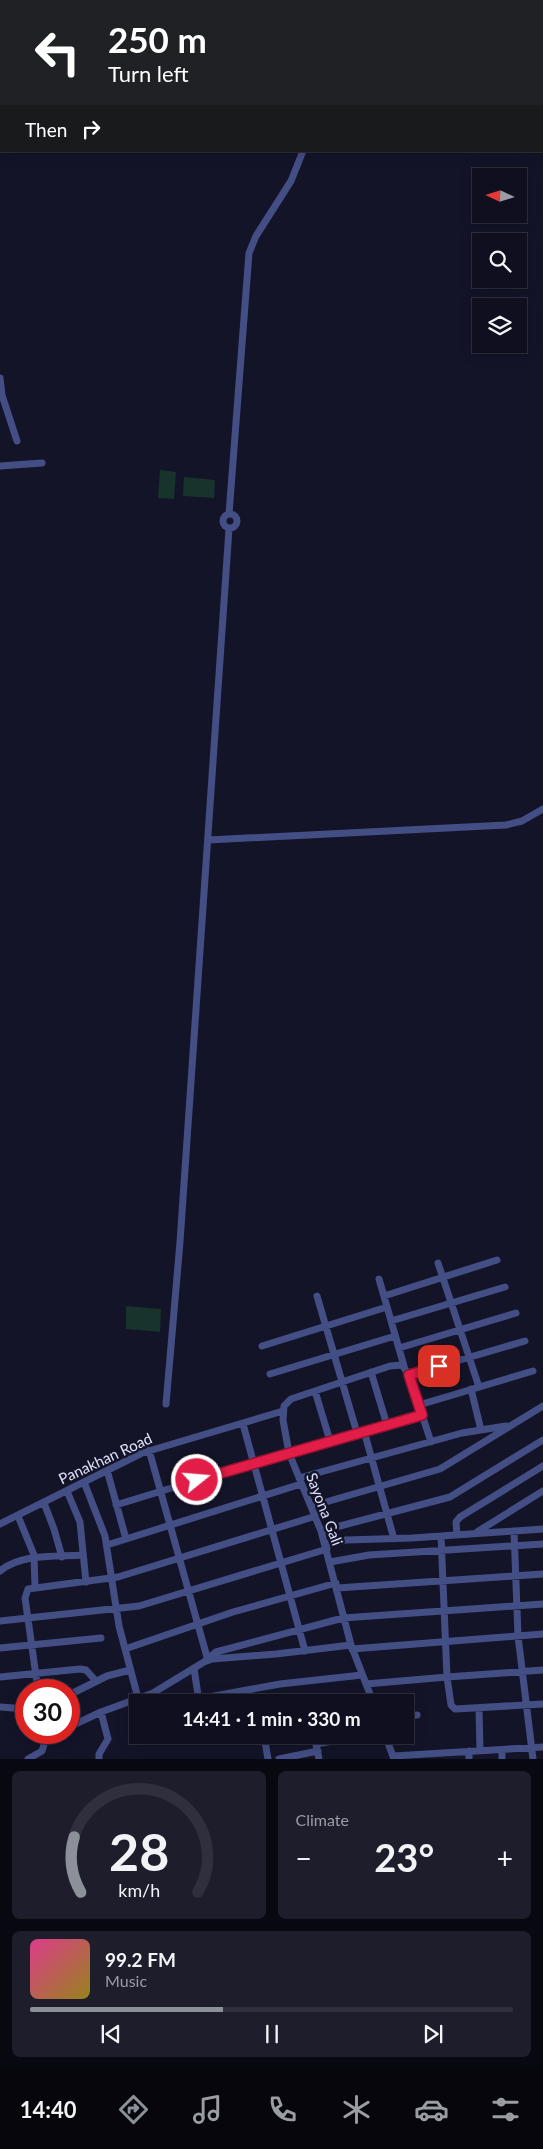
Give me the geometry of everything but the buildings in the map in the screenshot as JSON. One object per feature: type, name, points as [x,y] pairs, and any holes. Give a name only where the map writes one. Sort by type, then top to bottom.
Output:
[{"type":"street","points":[[166,1404],[180,1242],[229,529],[235,526],[237,522],[236,517],[230,514],[249,253],[256,236],[291,181],[303,152]]},
{"type":"street","points":[[0,378],[2,395],[9,411],[17,441]]},
{"type":"street","points":[[0,411],[9,411]]},
{"type":"street","points":[[0,466],[42,463]]},
{"type":"street","points":[[208,840],[506,825],[522,821],[543,809]]},
{"type":"street","points":[[384,1296],[497,1260]]},
{"type":"street","points":[[438,1262],[479,1387]]},
{"type":"street","points":[[379,1279],[404,1366],[409,1375],[432,1442]]},
{"type":"street","points":[[391,1322],[505,1287]]},
{"type":"street","points":[[317,1296],[343,1382],[360,1432],[372,1458],[394,1539]]},
{"type":"street","points":[[262,1346],[387,1307]]},
{"type":"street","points":[[399,1348],[516,1313]]},
{"type":"street","points":[[270,1374],[395,1336]]},
{"type":"street","points":[[409,1375],[525,1341]]},
{"type":"street","points":[[283,1411],[286,1402],[315,1391],[390,1366],[399,1364],[404,1366]]},
{"type":"street","points":[[419,1405],[533,1370]]},
{"type":"street","points":[[371,1372],[387,1425]]},
{"type":"street","points":[[471,1389],[481,1430]]},
{"type":"street","points":[[315,1391],[330,1441]]},
{"type":"street","points":[[312,1506],[440,1469],[543,1406]]},
{"type":"street","name":"Panakhan Road","points":[[0,1524],[149,1450],[283,1411]]},
{"type":"street","name":"Sayona Gali","points":[[283,1411],[289,1452],[316,1516],[330,1562],[343,1618],[370,1694]]},
{"type":"street","points":[[116,1505],[289,1452],[422,1415]]},
{"type":"street","points":[[243,1424],[305,1651]]},
{"type":"street","points":[[107,1545],[263,1496],[300,1481],[372,1458],[481,1430],[509,1426]]},
{"type":"street","points":[[321,1531],[436,1502],[458,1493],[543,1440]]},
{"type":"street","points":[[149,1450],[198,1626],[205,1660]]},
{"type":"street","points":[[456,1535],[456,1522],[460,1516],[543,1466]]},
{"type":"street","points":[[107,1470],[126,1539]]},
{"type":"street","points":[[84,1482],[107,1545],[116,1608],[137,1694]]},
{"type":"street","points":[[67,1491],[80,1522],[86,1582]]},
{"type":"street","points":[[474,1534],[541,1492],[543,1502]]},
{"type":"street","points":[[44,1503],[62,1557]]},
{"type":"street","points":[[18,1516],[34,1558],[35,1587]]},
{"type":"street","points":[[36,1679],[25,1594],[28,1589],[112,1579],[316,1516]]},
{"type":"street","points":[[0,1620],[139,1606],[282,1564],[346,1540],[394,1539],[543,1529]]},
{"type":"street","points":[[514,1531],[518,1636],[533,1759]]},
{"type":"street","points":[[441,1536],[444,1641],[447,1677],[453,1708],[543,1704]]},
{"type":"street","points":[[330,1562],[369,1555],[543,1544]]},
{"type":"street","points":[[0,1571],[13,1563],[34,1558],[83,1556]]},
{"type":"street","points":[[125,1649],[198,1626],[233,1612],[336,1586],[543,1574]]},
{"type":"street","points":[[148,1694],[194,1668],[216,1652],[343,1618],[543,1604]]},
{"type":"street","points":[[205,1660],[352,1647],[543,1634]]},
{"type":"street","points":[[0,1648],[101,1638]]},
{"type":"street","points":[[194,1668],[197,1694]]},
{"type":"street","points":[[0,1677],[83,1669],[96,1681]]},
{"type":"street","points":[[80,1689],[112,1674],[130,1670]]},
{"type":"street","points":[[366,1684],[543,1670]]},
{"type":"street","points":[[232,1694],[280,1684],[362,1675]]},
{"type":"street","points":[[80,1722],[129,1701]]},
{"type":"street","points":[[0,1707],[15,1708]]},
{"type":"street","points":[[479,1708],[480,1750]]},
{"type":"street","points":[[99,1759],[99,1754],[108,1738],[101,1712]]},
{"type":"street","points":[[414,1715],[418,1714]]},
{"type":"street","points":[[28,1759],[42,1751],[43,1744]]},
{"type":"street","points":[[266,1744],[268,1759]]},
{"type":"street","points":[[279,1759],[318,1752],[341,1744]]},
{"type":"street","points":[[389,1744],[394,1757],[435,1756],[469,1751],[543,1746]]},
{"type":"street","points":[[502,1750],[502,1759]]},
{"type":"street","points":[[469,1751],[469,1759]]},
{"type":"green space","points":[[160,470],[176,472],[174,499],[158,498]]},
{"type":"green space","points":[[184,477],[215,480],[214,498],[183,496]]},
{"type":"green space","points":[[126,1306],[161,1309],[160,1332],[126,1329]]},
{"type":"route","points":[[197,1480],[422,1415],[409,1375],[439,1366]]}]
